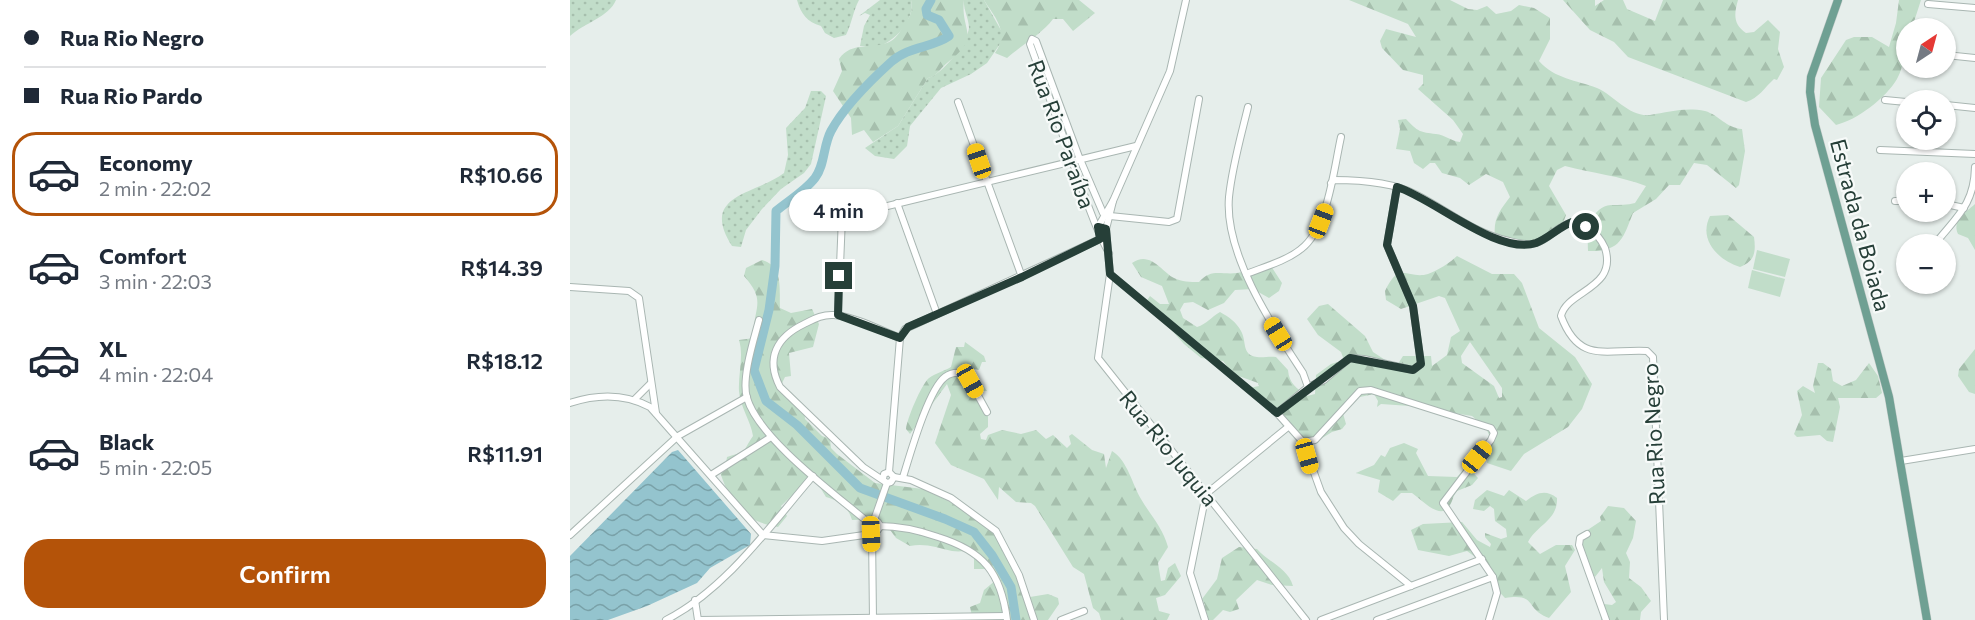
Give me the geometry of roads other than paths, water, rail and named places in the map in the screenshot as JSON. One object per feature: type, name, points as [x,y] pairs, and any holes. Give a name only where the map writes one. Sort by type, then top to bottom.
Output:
[{"type":"main road","name":"Estrada da Boiada","points":[[1838,0],[1813,66],[1810,92],[1821,146],[1889,397],[1926,620]]},
{"type":"street","points":[[1113,201],[1103,213],[1098,227],[1106,229],[1113,201],[1170,71],[1186,0]]},
{"type":"street","points":[[1928,4],[1975,8]]},
{"type":"street","name":"Rua Rio Paraíba","points":[[1100,239],[1098,227],[1075,158],[1036,41],[1032,39],[1030,44],[1075,158],[1103,213]]},
{"type":"street","points":[[1956,56],[1975,58]]},
{"type":"street","points":[[1103,213],[1111,216],[1169,222],[1177,219],[1199,99]]},
{"type":"street","points":[[1885,100],[1896,101]]},
{"type":"street","points":[[958,102],[1022,277]]},
{"type":"street","points":[[1956,106],[1975,108]]},
{"type":"street","points":[[1248,107],[1229,199],[1232,228],[1251,290],[1302,373],[1308,387]]},
{"type":"street","points":[[1246,274],[1291,255],[1308,243],[1321,221],[1341,137]]},
{"type":"street","points":[[842,217],[1075,158],[1136,146]]},
{"type":"street","points":[[1880,150],[1975,154]]},
{"type":"street","points":[[1943,234],[1964,208],[1974,191],[1975,167]]},
{"type":"street","name":"Rua Rio Negro","points":[[1331,183],[1334,180],[1348,180],[1397,187],[1416,194],[1469,227],[1509,241],[1535,243],[1572,222],[1580,223],[1600,238],[1607,257],[1602,277],[1568,304],[1561,316],[1572,339],[1592,352],[1647,351],[1653,357],[1664,620]]},
{"type":"street","points":[[1277,413],[1308,387],[1324,380],[1350,358],[1413,370],[1421,364],[1413,306],[1387,245],[1397,187]]},
{"type":"street","points":[[832,202],[842,217],[838,315]]},
{"type":"street","points":[[897,203],[937,314]]},
{"type":"street","points":[[1956,206],[1964,208]]},
{"type":"street","name":"Rua Rio Paraíba","points":[[1106,229],[1108,240]]},
{"type":"street","points":[[900,338],[838,315],[826,314],[783,337],[776,346],[774,376],[792,399],[842,448],[874,475],[891,482],[900,338],[908,327],[1022,277],[1100,239]]},
{"type":"street","name":"Rua Rio Juquia","points":[[1100,239],[1109,254]]},
{"type":"street","name":"Rua Rio Juquia","points":[[1108,240],[1110,274],[1098,358],[1306,620]]},
{"type":"street","points":[[1110,274],[1277,413],[1303,442],[1321,492],[1344,528],[1359,544],[1411,586]]},
{"type":"street","points":[[570,287],[637,294],[656,413]]},
{"type":"street","points":[[695,600],[698,620],[1006,618],[994,574],[969,548],[904,526],[874,523],[813,476],[771,437],[747,397],[750,356],[759,320]]},
{"type":"street","points":[[903,477],[927,408],[945,377],[951,373],[962,373],[970,381],[987,412]]},
{"type":"street","points":[[634,400],[650,384]]},
{"type":"street","points":[[1303,442],[1315,440],[1360,391],[1371,390],[1491,428],[1494,433],[1491,440],[1443,503],[1493,577],[1497,593],[1489,620]]},
{"type":"street","points":[[570,403],[600,396],[634,400],[656,413],[763,535],[822,541],[871,532]]},
{"type":"street","points":[[570,535],[678,436],[747,397]]},
{"type":"street","points":[[1205,620],[1190,573],[1206,494],[1288,426]]},
{"type":"street","points":[[711,475],[771,437]]},
{"type":"street","points":[[1901,461],[1975,449]]},
{"type":"street","points":[[891,475],[903,477],[951,498],[996,531],[1019,575],[1034,620]]},
{"type":"street","points":[[666,620],[695,600],[754,549],[763,535],[813,476]]},
{"type":"street","points":[[873,619],[871,532],[885,491],[885,481]]},
{"type":"street","points":[[1587,534],[1580,538],[1579,545],[1606,620]]},
{"type":"street","points":[[1321,620],[1482,558]]},
{"type":"street","points":[[1377,620],[1493,577]]},
{"type":"street","points":[[1060,620],[1084,611]]},
{"type":"water","points":[[678,450],[751,534],[750,545],[710,568],[697,583],[647,606],[608,620],[570,620],[570,556],[672,452]]},
{"type":"waterway","points":[[931,0],[926,9],[927,15],[939,20],[949,36],[898,57],[866,85],[843,112],[831,131],[821,167],[815,178],[776,211],[775,266],[769,310],[754,370],[766,401],[797,425],[860,488],[974,532],[992,555],[1011,587],[1016,620]]}]
